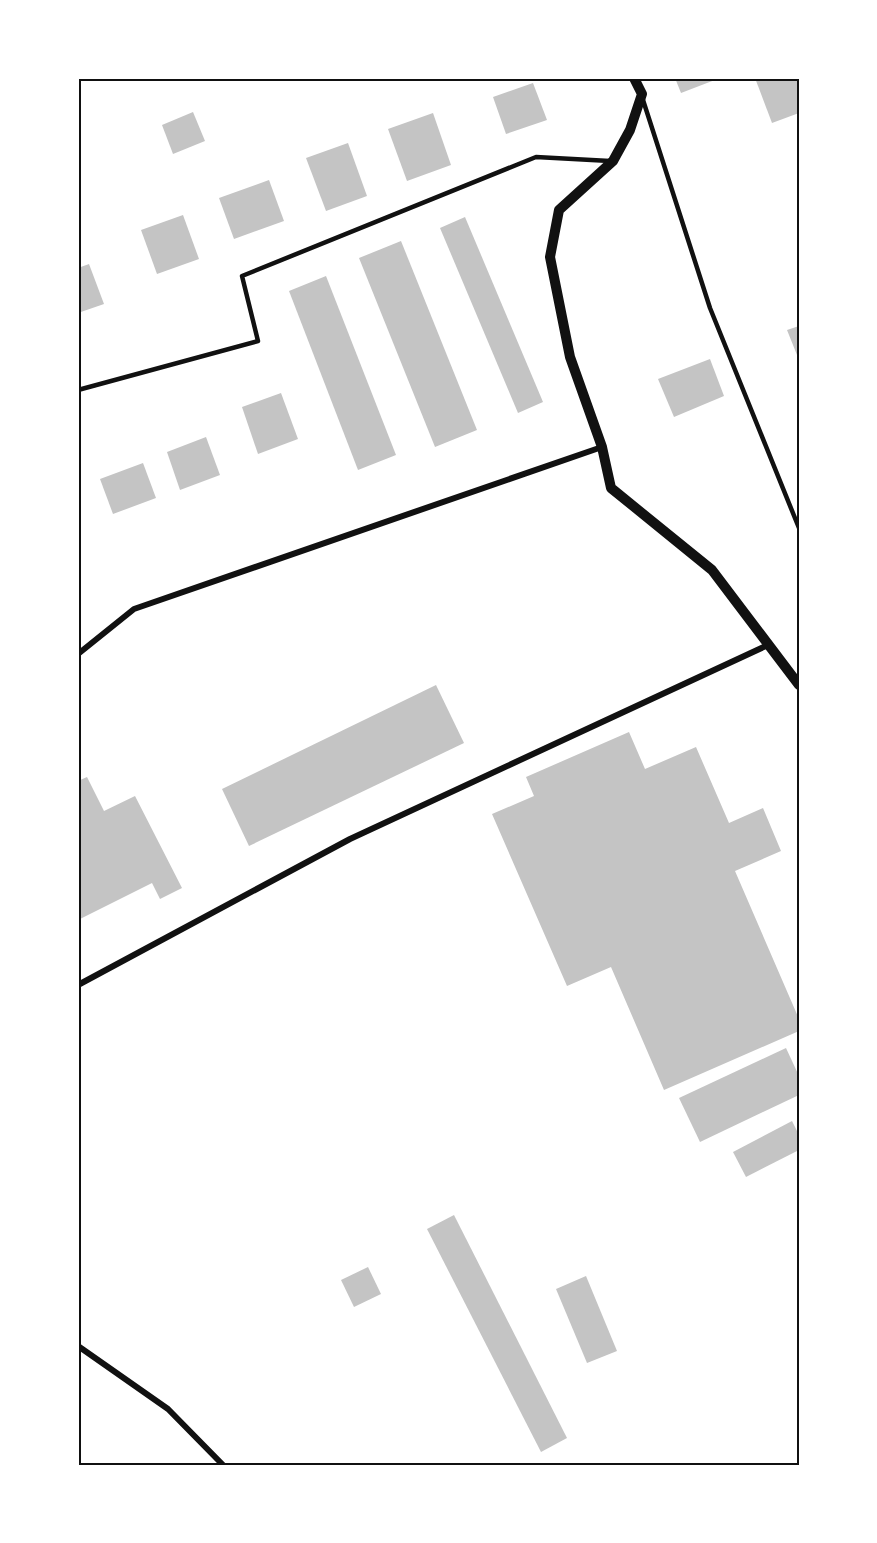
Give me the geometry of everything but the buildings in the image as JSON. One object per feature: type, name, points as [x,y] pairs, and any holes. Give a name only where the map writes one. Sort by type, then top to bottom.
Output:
[{"type":"street","points":[[634,78],[642,94],[630,130],[613,161],[559,210],[550,257],[570,357],[602,447],[611,488],[712,570],[799,685]]},
{"type":"street","points":[[78,654],[134,609],[602,447]]},
{"type":"street","points":[[78,985],[350,839],[768,645]]},
{"type":"street","points":[[78,1346],[168,1409],[224,1465]]},
{"type":"lane","points":[[642,94],[710,308],[799,528]]},
{"type":"lane","points":[[78,390],[258,341],[242,276],[537,157],[613,161]]}]
